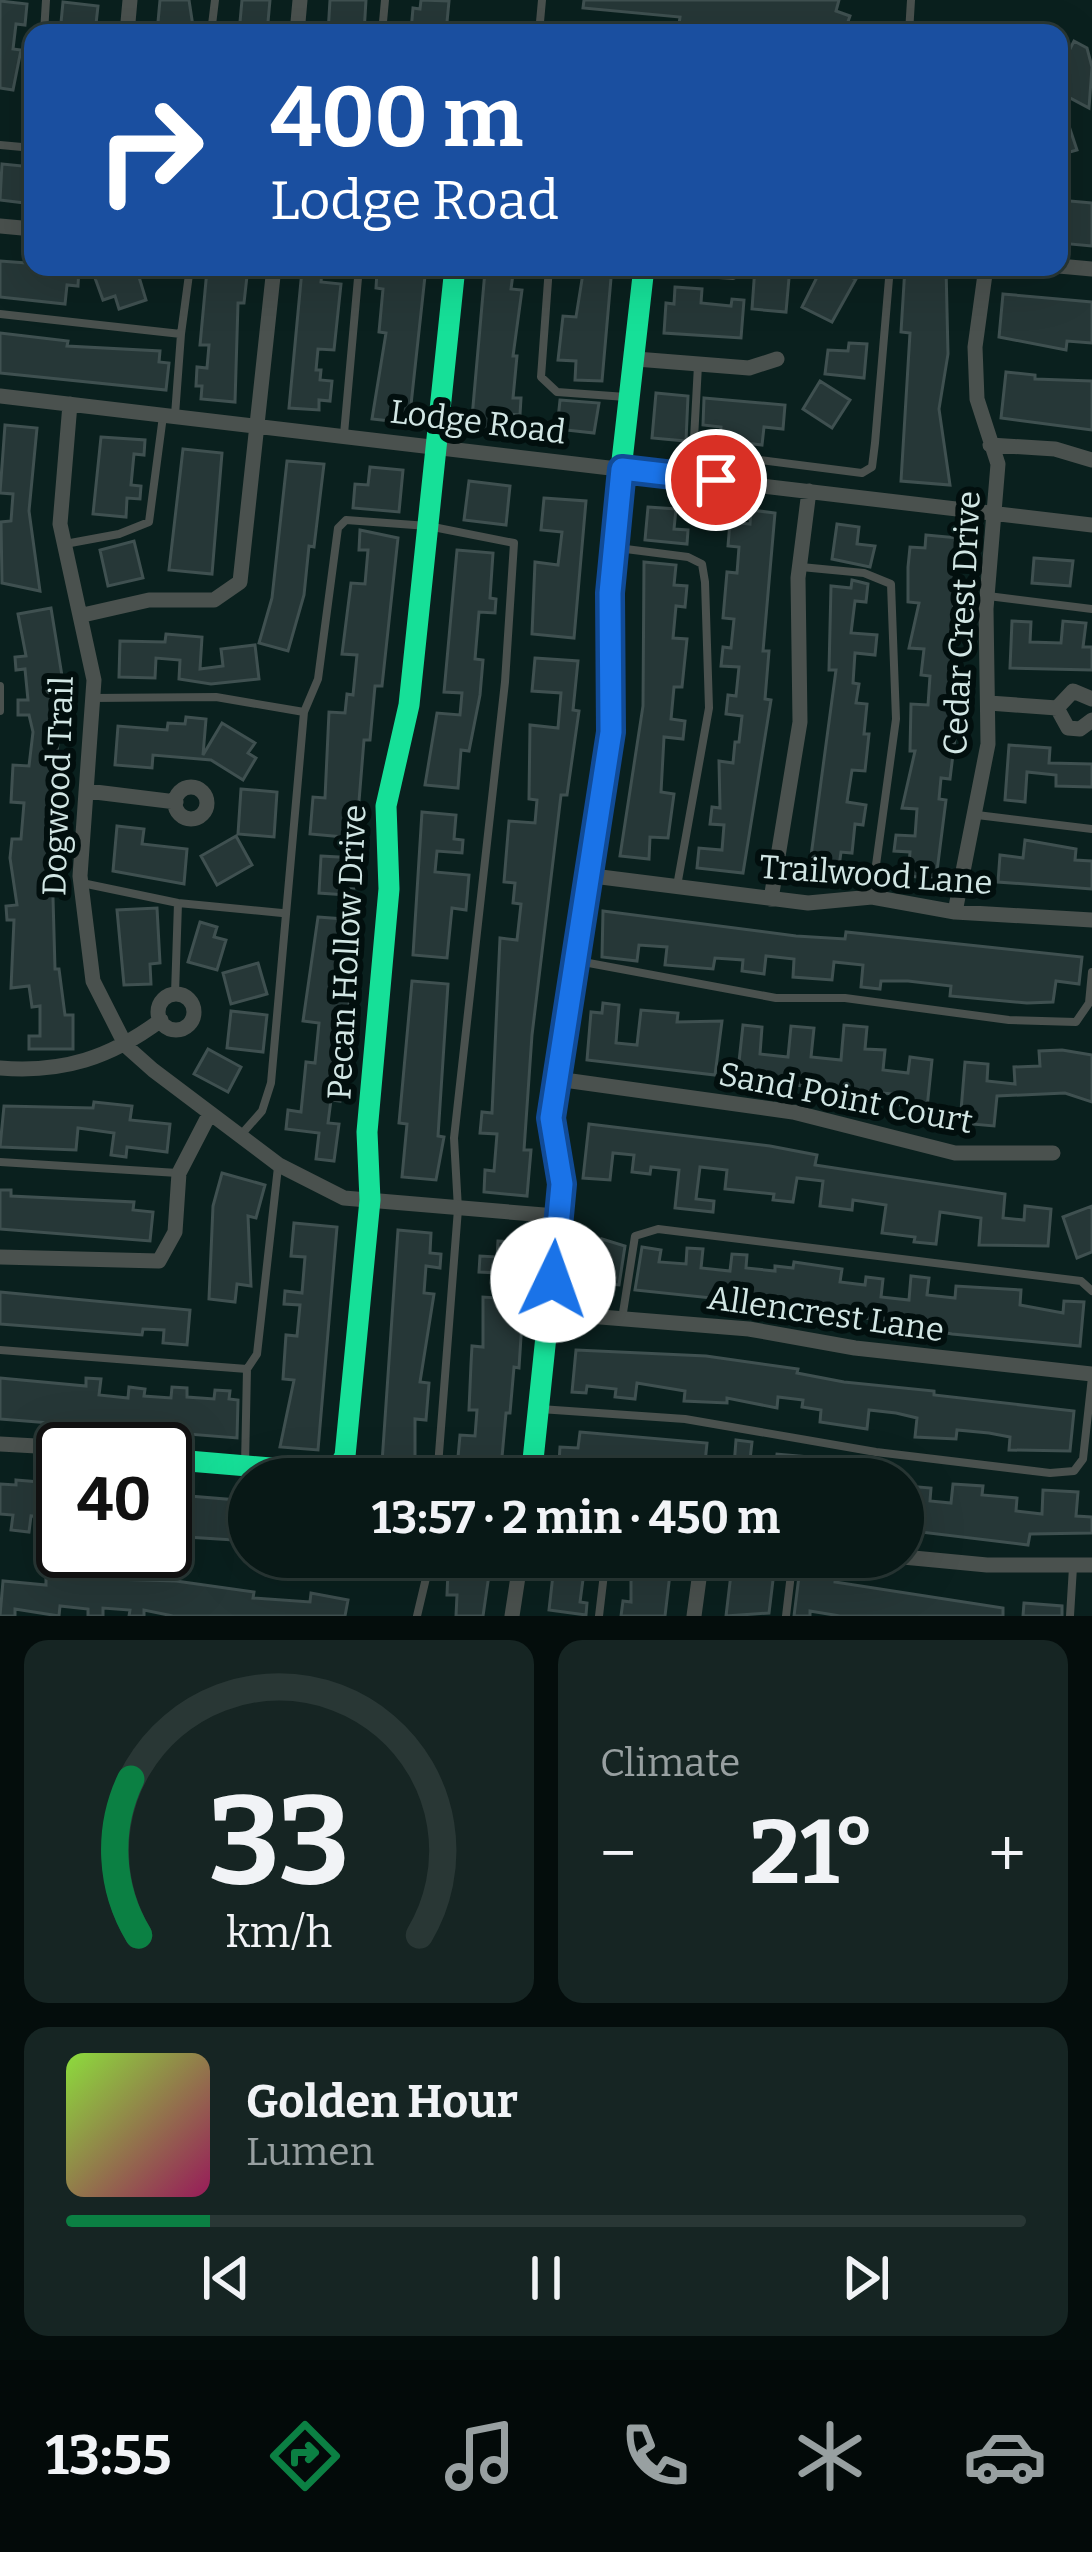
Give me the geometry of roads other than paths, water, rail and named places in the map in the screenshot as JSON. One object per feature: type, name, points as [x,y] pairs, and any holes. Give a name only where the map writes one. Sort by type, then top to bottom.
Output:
[{"type":"street","points":[[83,616],[149,600],[214,600],[240,582],[273,276]]},
{"type":"street","name":"Pecan Hollow Drive","points":[[344,1458],[370,1200],[367,1132],[389,889],[386,806],[409,705],[454,276]]},
{"type":"street","points":[[533,1458],[562,1184],[551,1118],[585,875],[611,732],[612,548],[643,276]]},
{"type":"street","name":"Cedar Crest Drive","points":[[956,912],[977,815],[989,703],[988,596],[998,464],[977,399],[975,346],[985,276]]},
{"type":"street","points":[[636,358],[749,368],[777,359]]},
{"type":"street","name":"Lodge Road","points":[[0,396],[1092,525]]},
{"type":"street","name":"Dogwood Trail","points":[[70,404],[60,512],[83,616],[94,698],[81,883],[93,981],[126,1046],[209,1115],[314,1186],[370,1200],[556,1216]]},
{"type":"street","points":[[990,445],[1055,449],[1092,460]]},
{"type":"street","points":[[771,899],[800,722],[800,567],[809,491]]},
{"type":"street","points":[[1057,708],[1073,691],[1092,699]]},
{"type":"street","points":[[989,703],[1057,708]]},
{"type":"street","points":[[1057,708],[1068,728],[1080,729],[1092,720]]},
{"type":"street","points":[[86,791],[176,802]]},
{"type":"street","name":"Trailwood Lane","points":[[585,875],[808,903],[872,897],[956,912],[1092,920]]},
{"type":"street","points":[[175,994],[193,1006],[190,1022],[175,1029],[161,1020],[161,1003],[175,994]]},
{"type":"street","points":[[0,1068],[59,1069],[126,1046],[161,1020]]},
{"type":"street","name":"Sand Point Court","points":[[557,1079],[793,1112],[955,1153],[1053,1153]]},
{"type":"street","points":[[0,1257],[159,1261],[175,1232],[179,1173],[209,1115]]},
{"type":"street","name":"Allencrest Lane","points":[[551,1313],[749,1329],[1041,1372],[1092,1375]]},
{"type":"street","points":[[0,1444],[36,1446]]},
{"type":"street","name":"Pecan Hollow Drive","points":[[192,1461],[228,1465]]},
{"type":"street","points":[[924,1558],[1092,1564]]},
{"type":"street","points":[[512,1616],[518,1578]]},
{"type":"street","points":[[694,1616],[699,1578]]},
{"type":"lane","points":[[64,544],[119,534],[149,522],[189,276]]},
{"type":"lane","points":[[344,435],[358,276]]},
{"type":"lane","points":[[548,276],[541,377],[547,387],[556,392],[632,397]]},
{"type":"lane","points":[[698,364],[694,439],[706,453],[862,472],[872,467],[889,276]]},
{"type":"lane","points":[[0,314],[181,334]]},
{"type":"lane","points":[[239,1137],[262,1112],[271,1083],[285,960],[282,913],[304,712],[318,679],[338,528],[346,520],[372,519],[508,539],[516,552],[454,1138],[458,1209],[439,1458]]},
{"type":"lane","points":[[612,548],[688,557],[702,564],[709,708],[676,887]]},
{"type":"lane","points":[[800,567],[864,573],[891,584],[896,718],[872,897]]},
{"type":"lane","points":[[988,596],[1092,609]]},
{"type":"lane","points":[[0,686],[0,711]]},
{"type":"lane","points":[[94,698],[216,697],[304,712]]},
{"type":"lane","points":[[977,815],[1092,829]]},
{"type":"lane","points":[[81,883],[178,903],[282,913]]},
{"type":"lane","points":[[175,994],[178,903]]},
{"type":"lane","points":[[574,960],[776,998],[845,998],[1009,1020],[1076,1022],[1089,1003],[1092,973]]},
{"type":"lane","points":[[0,1162],[179,1173]]},
{"type":"lane","points":[[245,1458],[247,1369],[257,1354],[279,1165]]},
{"type":"lane","points":[[622,1318],[635,1236],[658,1229],[1081,1281],[1092,1291]]},
{"type":"lane","points":[[0,1350],[247,1369]]},
{"type":"lane","points":[[539,1408],[685,1419],[876,1453],[1050,1473],[1074,1471],[1083,1459],[1092,1375]]},
{"type":"lane","points":[[1070,1616],[1073,1565]]},
{"type":"lane","points":[[417,1616],[426,1578]]},
{"type":"lane","points":[[599,1616],[604,1578]]},
{"type":"lane","points":[[786,1616],[791,1578]]}]
